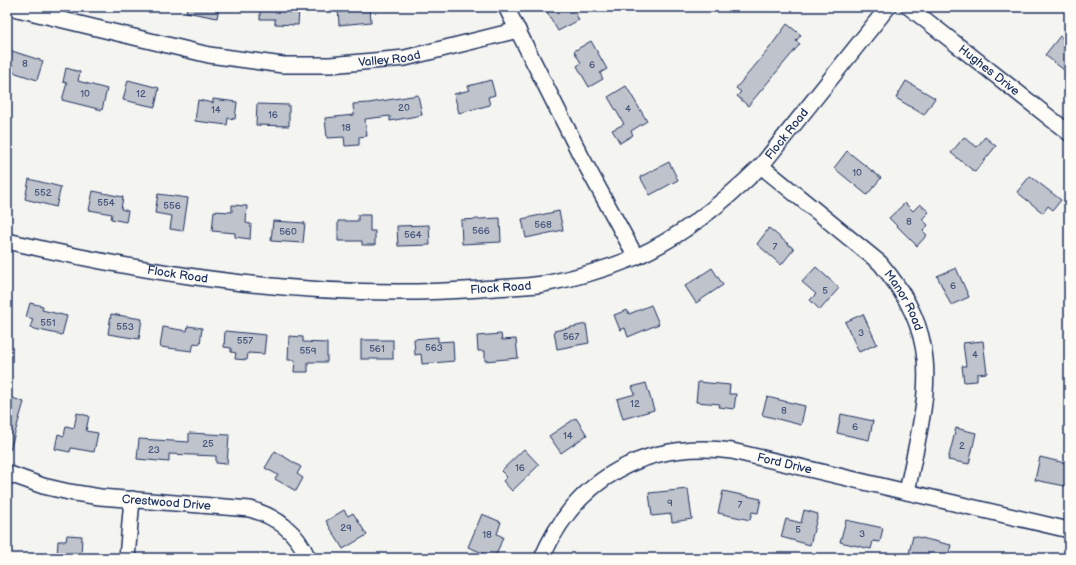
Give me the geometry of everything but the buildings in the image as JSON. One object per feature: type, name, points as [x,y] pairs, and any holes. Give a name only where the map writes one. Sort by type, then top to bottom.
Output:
[{"type":"street","name":"Valley Road","points":[[9,7],[63,14],[209,55],[246,61],[291,65],[330,65],[405,58],[518,30]]},
{"type":"street","points":[[506,7],[581,156],[636,257]]},
{"type":"street","name":"Flock Road","points":[[7,241],[74,257],[157,272],[241,283],[381,292],[446,291],[543,284],[583,275],[636,257],[692,225],[737,190],[760,166],[888,7]]},
{"type":"street","name":"Hughes Drive","points":[[909,7],[1069,133]]},
{"type":"street","name":"Manor Road","points":[[760,166],[880,263],[895,280],[908,300],[917,321],[924,344],[927,367],[927,393],[907,492]]},
{"type":"street","name":"Ford Drive","points":[[542,558],[562,520],[577,502],[597,484],[619,469],[641,459],[664,452],[688,449],[711,448],[732,451],[1069,530]]},
{"type":"street","name":"Crestwood Drive","points":[[7,473],[69,492],[100,497],[250,509],[265,513],[280,521],[293,533],[303,546],[308,558]]},
{"type":"street","points":[[127,558],[132,499]]}]
